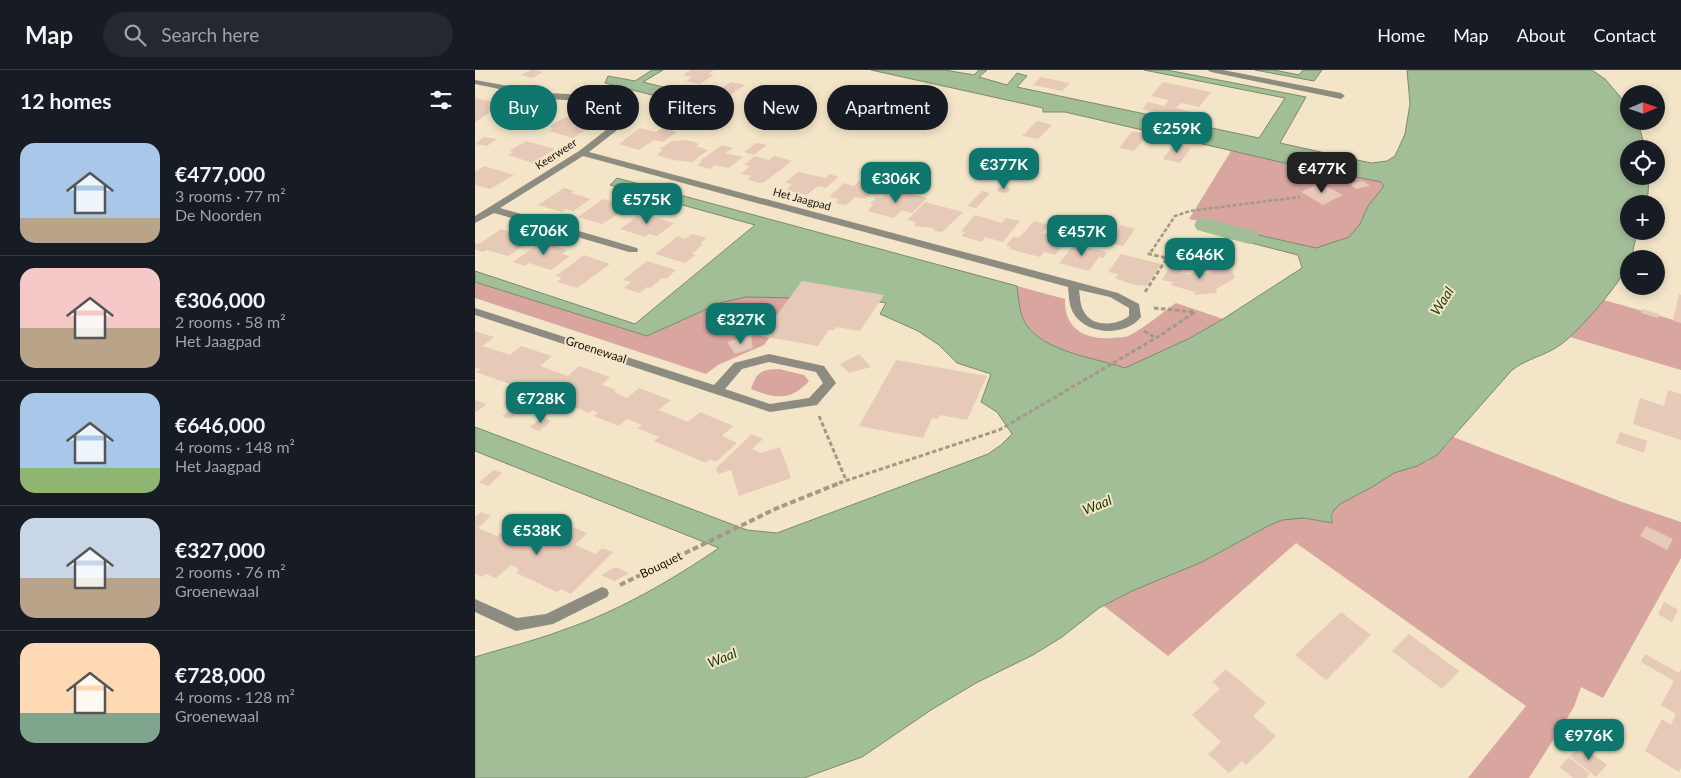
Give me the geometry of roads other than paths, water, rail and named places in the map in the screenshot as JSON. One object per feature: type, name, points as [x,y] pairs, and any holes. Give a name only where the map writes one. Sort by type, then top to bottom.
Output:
[{"type":"street","points":[[1211,70],[1341,96]]},
{"type":"street","name":"Keerweer","points":[[475,82],[547,96],[585,98],[616,106],[622,116],[613,129],[582,153],[475,220]]},
{"type":"street","name":"Het Jaagpad","points":[[582,153],[1073,284],[1114,295],[1135,306],[1135,317],[1129,322],[1118,326],[1102,327],[1089,324],[1078,312],[1073,284]]},
{"type":"street","points":[[492,209],[633,250]]},
{"type":"street","name":"Groenewaal","points":[[475,311],[770,408],[813,402],[830,383],[820,369],[769,358],[739,366],[717,390]]},
{"type":"street","points":[[475,605],[516,625],[548,620],[602,593]]},
{"type":"water","points":[[652,70],[663,70],[643,82],[655,85],[649,85],[649,94],[639,92],[639,85],[613,85],[605,83],[608,76],[635,81]]},
{"type":"water","name":"Waal","points":[[871,70],[945,70],[974,75],[979,70],[987,70],[979,77],[1007,85],[1017,73],[1027,76],[1017,87],[1259,138],[1285,98],[1144,70],[1167,70],[1306,97],[1280,143],[1371,163],[1387,161],[1395,156],[1405,134],[1410,104],[1407,70],[1592,70],[1605,79],[1620,96],[1620,130],[1640,130],[1643,140],[1620,140],[1620,185],[1648,185],[1648,194],[1620,195],[1620,240],[1635,240],[1633,250],[1620,250],[1620,278],[1600,305],[1560,345],[1512,370],[1437,455],[1417,466],[1394,473],[1340,504],[1334,510],[1332,523],[1304,518],[1282,520],[1202,562],[1132,591],[1099,608],[1062,637],[1033,655],[976,683],[931,710],[862,757],[804,778],[475,778],[475,657],[552,634],[604,614],[663,583],[719,548],[475,451],[475,427],[747,530],[777,533],[988,454],[1012,434],[997,412],[981,402],[991,374],[957,363],[939,345],[918,331],[880,314],[886,303],[805,289],[798,298],[746,297],[720,303],[647,336],[475,282],[475,271],[635,324],[755,225],[610,185],[617,178],[1017,286],[1021,313],[1027,326],[1037,336],[1065,351],[1125,368],[1190,338],[1302,268],[1298,255],[1212,233],[1214,225],[1316,248],[1349,237],[1360,224],[1368,206],[1384,186],[1381,182],[1280,162],[1065,112],[1043,112],[1043,108],[948,87],[948,85],[939,85]]},
{"type":"water","points":[[1255,70],[1274,70],[1299,75],[1303,70],[1322,70],[1314,81]]},
{"type":"waterway","points":[[1205,225],[1249,237]]}]
